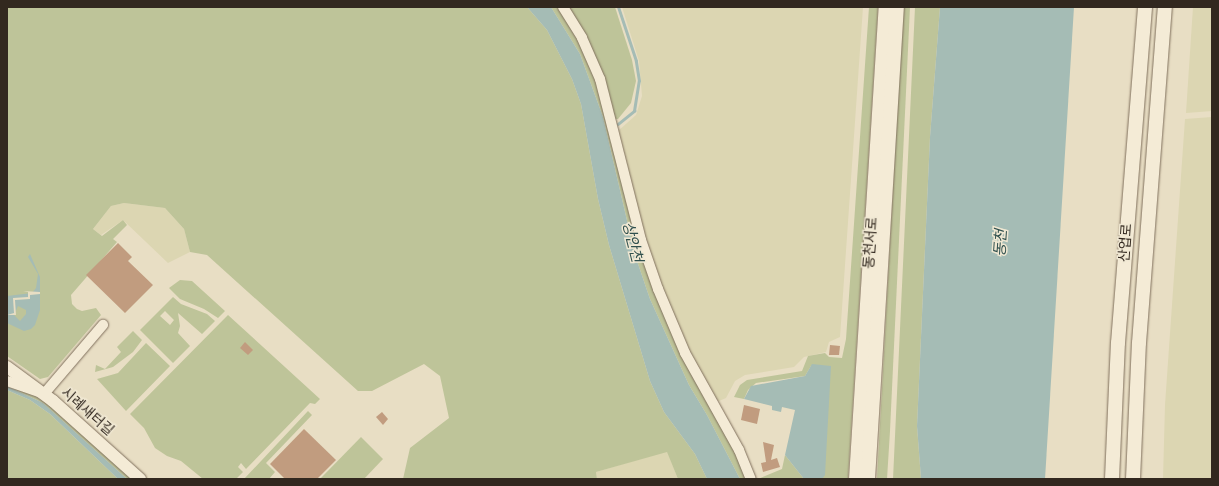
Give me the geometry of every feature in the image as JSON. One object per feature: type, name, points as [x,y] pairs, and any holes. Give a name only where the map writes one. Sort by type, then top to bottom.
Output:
[{"type":"main road","name":"동천서로","points":[[856,479],[886,7]]},
{"type":"main road","name":"동천서로","points":[[868,479],[897,7]]},
{"type":"main road","name":"산업로","points":[[1112,479],[1118,342],[1145,7]]},
{"type":"main road","name":"산업로","points":[[1133,479],[1139,342],[1165,7]]},
{"type":"street","points":[[563,7],[582,38],[602,86],[641,240],[660,296],[688,359],[740,450],[751,479]]},
{"type":"street","points":[[7,367],[44,394],[104,325]]},
{"type":"street","name":"시례새터길","points":[[7,381],[44,394],[140,479]]},
{"type":"shaded area","points":[[622,7],[863,7],[840,337],[829,342],[826,352],[804,357],[794,367],[745,375],[735,381],[726,398],[719,401],[709,395],[653,270],[618,131],[636,115],[642,96],[639,61]]},
{"type":"shaded area","points":[[1193,7],[1212,7],[1212,111],[1186,113]]},
{"type":"shaded area","points":[[1212,117],[1212,479],[1163,479],[1165,405],[1185,119]]},
{"type":"shaded area","points":[[124,203],[165,208],[184,229],[190,252],[168,263],[123,220],[101,235],[93,229],[111,206]]},
{"type":"shaded area","points":[[667,451],[678,479],[597,479],[596,472]]},
{"type":"green space","points":[[7,7],[527,7],[547,30],[572,79],[581,104],[598,199],[609,245],[650,381],[664,412],[695,454],[707,479],[678,479],[667,452],[596,472],[597,479],[403,479],[410,448],[449,418],[440,376],[424,364],[372,391],[358,391],[207,255],[190,252],[184,229],[165,208],[124,203],[111,206],[93,229],[102,236],[123,220],[127,225],[113,239],[117,242],[71,295],[72,304],[77,309],[82,311],[96,308],[101,315],[48,377],[40,379],[7,356]]},
{"type":"green space","points":[[551,7],[559,7],[591,63],[643,253],[748,479],[740,479],[707,415],[689,385],[650,299],[635,255],[603,117],[580,54]]},
{"type":"green space","points":[[566,7],[615,7],[632,60],[636,81],[631,103],[618,119],[615,119]]},
{"type":"green space","points":[[869,7],[878,7],[848,479],[822,479],[811,366],[805,376],[756,383],[748,390],[744,399],[734,397],[740,385],[747,380],[802,371],[808,356],[825,353],[829,357],[842,358],[846,339]]},
{"type":"green space","points":[[903,7],[910,7],[890,431],[887,479],[877,479]]},
{"type":"green space","points":[[915,7],[940,7],[930,137],[917,426],[921,479],[893,479]]},
{"type":"green space","points":[[180,280],[192,281],[225,311],[218,318],[204,309],[180,299],[169,288]]},
{"type":"green space","points":[[173,297],[181,304],[207,314],[215,321],[202,334],[178,313],[180,326],[178,333],[190,346],[173,363],[140,330]],"holes":[[[165,311],[174,320],[170,325],[160,316]]]},
{"type":"green space","points":[[228,315],[320,399],[315,404],[310,403],[246,469],[241,463],[238,467],[243,472],[236,479],[203,479],[181,461],[167,456],[155,448],[144,428],[130,414]]},
{"type":"green space","points":[[133,331],[142,340],[133,352],[113,367],[95,372],[96,365],[105,369],[121,352],[117,347]]},
{"type":"green space","points":[[146,343],[170,366],[126,411],[97,379],[118,373]]},
{"type":"green space","points":[[7,384],[30,393],[45,402],[132,479],[127,479],[43,403],[7,386]]},
{"type":"green space","points":[[7,390],[30,400],[50,414],[118,479],[7,479]]},
{"type":"green space","points":[[308,411],[312,415],[266,463],[275,472],[269,479],[244,479]]},
{"type":"green space","points":[[361,437],[383,459],[364,479],[320,479]]},
{"type":"green space","points":[[785,455],[804,479],[758,479],[782,469]]},
{"type":"water","points":[[527,7],[551,7],[580,54],[603,117],[635,255],[650,299],[689,385],[707,415],[740,479],[707,479],[695,454],[664,412],[650,381],[609,245],[598,199],[581,104],[572,79],[547,30]]},
{"type":"water","name":"동천","points":[[940,7],[1074,7],[1045,479],[921,479],[917,426],[930,137]]},
{"type":"water","points":[[30,254],[40,277],[40,310],[35,325],[31,329],[24,331],[7,323],[7,296],[32,293],[36,288],[38,274],[28,257]],"holes":[[[18,306],[26,310],[26,314],[20,321],[14,315]]]},
{"type":"water","points":[[812,364],[831,366],[825,475],[822,479],[804,479],[785,455],[795,410],[782,407],[781,412],[772,410],[772,406],[744,399],[751,386],[805,376]]},
{"type":"water","points":[[7,386],[43,403],[127,479],[118,479],[50,414],[30,400],[7,390]]},
{"type":"pier","points":[[23,291],[40,292],[40,294],[30,295],[30,299],[15,300],[16,315],[7,315],[14,313],[13,298],[28,297],[28,292]]},
{"type":"building","points":[[118,243],[132,257],[128,261],[153,285],[125,313],[86,275]]},
{"type":"building","points":[[245,342],[253,350],[248,355],[240,348]]},
{"type":"building","points":[[830,345],[840,346],[839,355],[829,355]]},
{"type":"building","points":[[744,405],[760,409],[757,424],[741,420]]},
{"type":"building","points":[[382,412],[388,419],[383,425],[376,417]]},
{"type":"building","points":[[304,429],[336,460],[317,479],[285,479],[270,464]]},
{"type":"building","points":[[763,442],[774,445],[771,460],[777,458],[780,467],[763,472],[761,463],[766,462]]},
{"type":"waterway","points":[[618,7],[636,61],[639,81],[634,111],[618,124]]},
{"type":"water label","name":"상안천","points":[[632,242]]}]
